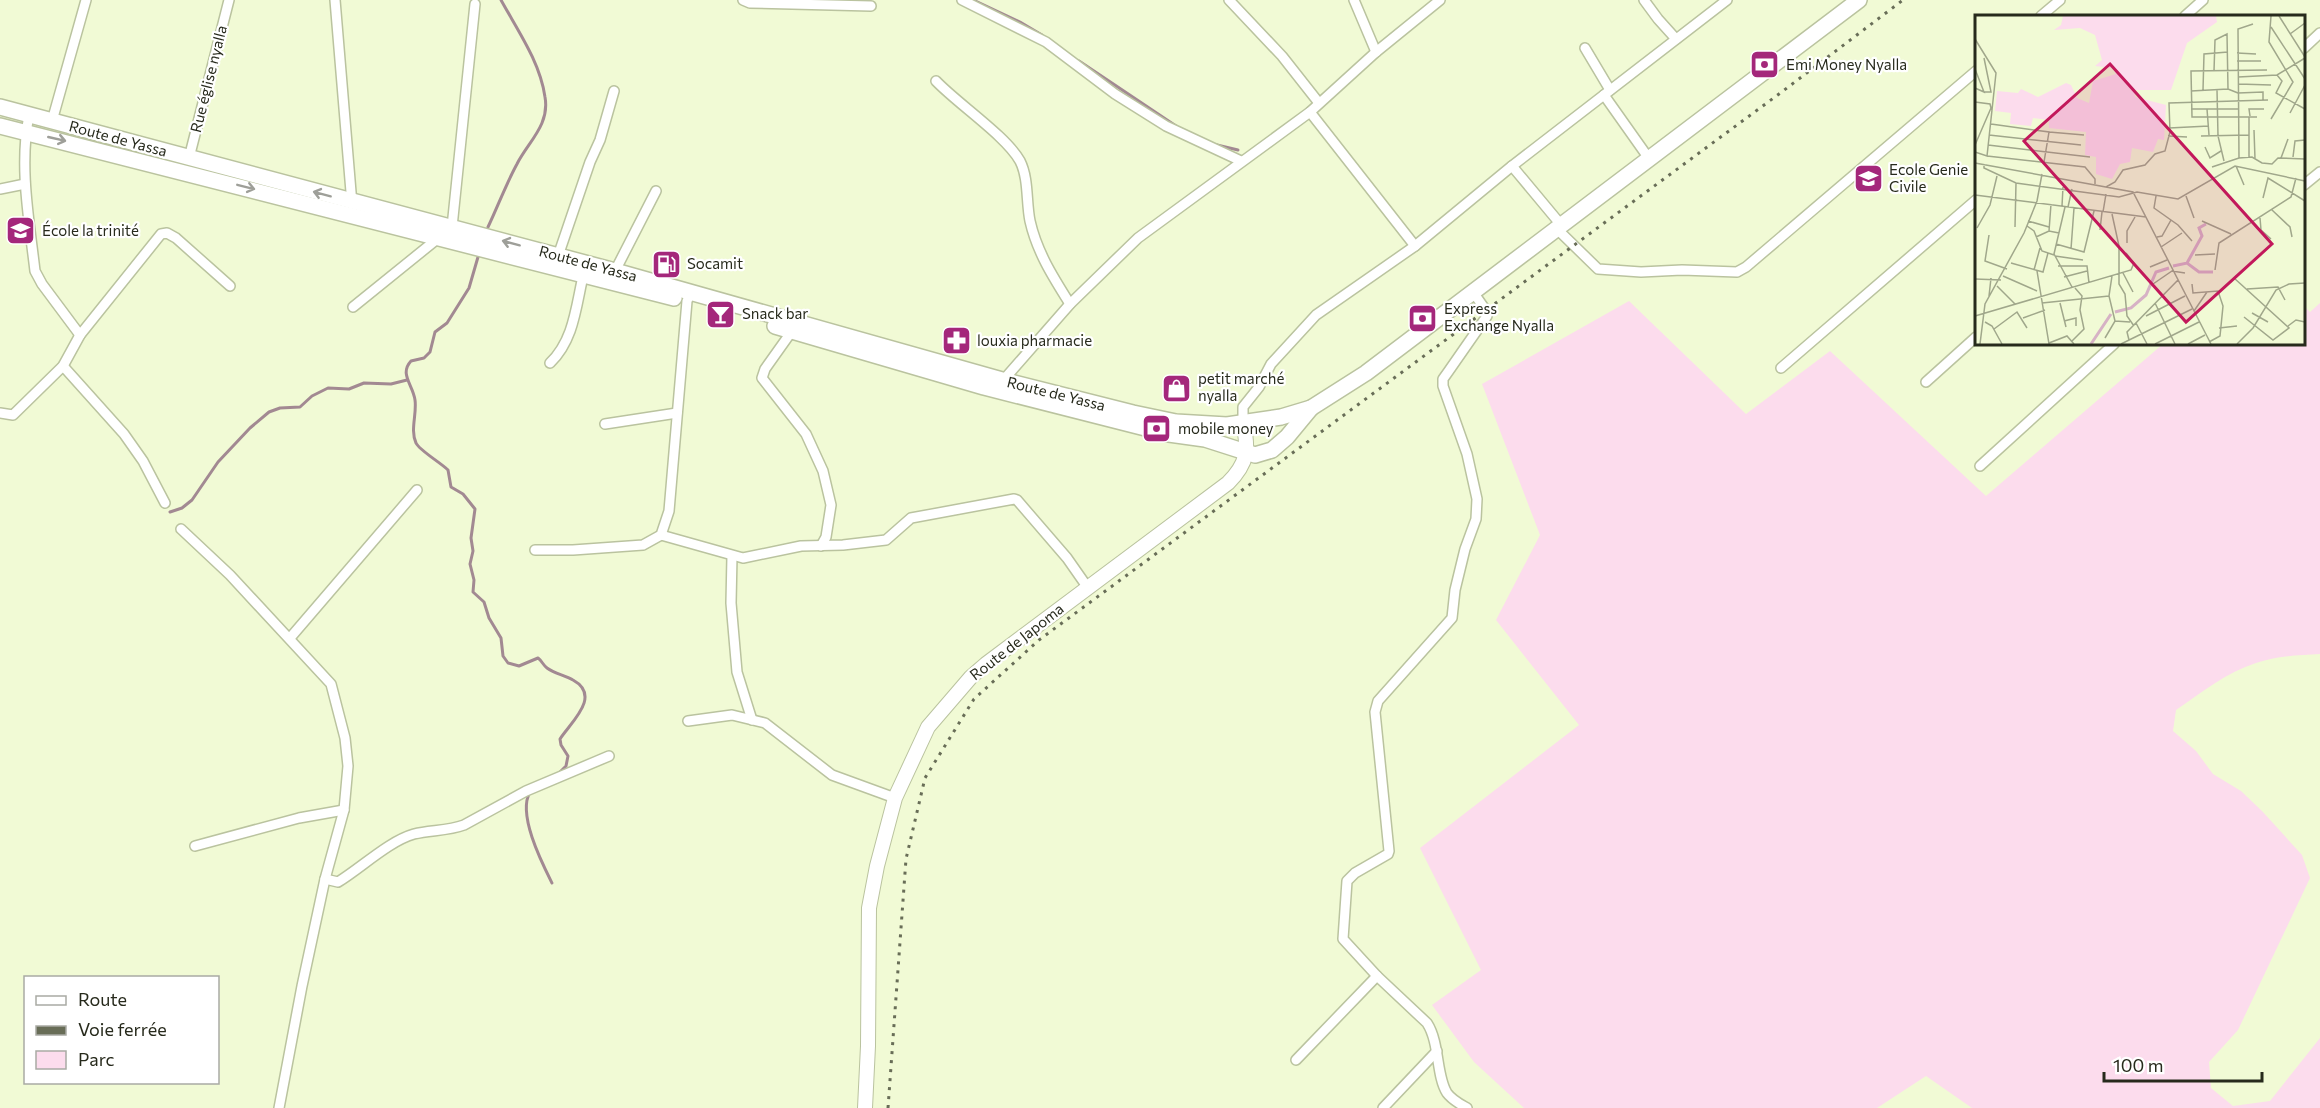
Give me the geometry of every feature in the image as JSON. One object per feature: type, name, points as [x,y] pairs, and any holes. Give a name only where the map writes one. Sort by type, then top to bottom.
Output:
[{"type":"main road","points":[[1172,428],[1243,423],[1281,417],[1311,408],[1366,373],[1859,0]]},
{"type":"main road","name":"Route de Yassa","points":[[0,107],[189,158],[352,208],[438,238],[585,269],[689,296],[1000,385]]},
{"type":"main road","name":"Route de Yassa","points":[[0,126],[25,134],[50,137],[352,208],[452,227],[558,256],[585,269],[615,271],[792,331],[1172,428]]},
{"type":"main road","points":[[1172,428],[1246,454],[1263,454],[1272,450],[1287,437],[1311,408]]},
{"type":"street","points":[[52,121],[86,0]]},
{"type":"street","name":"Rue église nyalla","points":[[189,158],[229,0]]},
{"type":"street","points":[[335,0],[352,208]]},
{"type":"street","points":[[743,0],[750,3],[871,6]]},
{"type":"street","points":[[962,0],[1046,42],[1115,94],[1166,126],[1241,161]]},
{"type":"street","points":[[1229,0],[1282,56],[1319,103]]},
{"type":"street","points":[[1354,0],[1376,52]]},
{"type":"street","points":[[1000,385],[1070,304],[1138,238],[1310,112],[1376,52],[1440,0]]},
{"type":"street","points":[[1644,0],[1676,39]]},
{"type":"street","points":[[1246,454],[1243,407],[1259,387],[1271,364],[1285,346],[1316,315],[1415,246],[1512,166],[1727,0]]},
{"type":"street","points":[[2045,15],[2060,0]]},
{"type":"street","points":[[2186,15],[2203,0]]},
{"type":"street","points":[[352,307],[452,227],[475,4]]},
{"type":"street","points":[[2305,47],[2320,33]]},
{"type":"street","points":[[1585,48],[1607,92],[1650,160]]},
{"type":"street","points":[[1512,166],[1560,227],[1598,269],[1641,272],[1682,270],[1737,272],[1746,267],[1975,73]]},
{"type":"street","points":[[936,81],[1012,150],[1020,162],[1029,219],[1036,243],[1041,256],[1070,304]]},
{"type":"street","points":[[558,256],[590,162],[600,140],[606,112],[614,91]]},
{"type":"street","points":[[1310,112],[1415,246]]},
{"type":"street","points":[[29,115],[25,134],[25,184],[35,271],[80,335]]},
{"type":"street","points":[[2305,184],[2320,172]]},
{"type":"street","points":[[0,189],[25,184]]},
{"type":"street","points":[[615,271],[656,191]]},
{"type":"street","points":[[1780,368],[1975,202]]},
{"type":"street","points":[[0,413],[13,416],[63,366],[80,335],[161,234],[167,233],[176,238],[230,286]]},
{"type":"street","points":[[550,363],[560,354],[569,335],[585,269]]},
{"type":"street","points":[[1467,1108],[1451,1098],[1446,1091],[1431,1029],[1424,1019],[1377,976],[1343,939],[1347,881],[1350,876],[1388,854],[1389,850],[1375,720],[1378,701],[1452,618],[1455,590],[1476,519],[1477,499],[1467,454],[1443,386],[1443,379],[1487,316],[1487,312],[1473,292]]},
{"type":"street","points":[[535,550],[643,545],[661,535],[669,511],[689,296]]},
{"type":"street","points":[[792,331],[765,369],[762,378],[806,434],[823,471],[831,506],[826,537],[821,546]]},
{"type":"street","points":[[1926,382],[1975,339]]},
{"type":"street","points":[[1980,466],[2113,345]]},
{"type":"street","points":[[63,366],[124,434],[143,461],[165,503]]},
{"type":"street","points":[[605,424],[677,413]]},
{"type":"street","name":"Route de Japoma","points":[[864,1108],[868,1046],[869,908],[877,866],[895,798],[928,727],[964,685],[986,664],[1228,483],[1235,476],[1246,454]]},
{"type":"street","points":[[290,638],[417,490]]},
{"type":"street","points":[[661,535],[743,558],[780,549],[886,540],[911,518],[1014,499],[1067,558],[1088,588]]},
{"type":"street","points":[[181,529],[230,575],[331,684],[345,738],[348,766],[344,810],[325,879],[279,1108]]},
{"type":"street","points":[[732,556],[731,603],[737,672],[752,720]]},
{"type":"street","points":[[687,721],[732,715],[774,728],[832,776],[895,798]]},
{"type":"street","points":[[325,879],[338,882],[412,835],[453,829],[526,791],[609,756]]},
{"type":"street","points":[[195,846],[299,818],[344,810]]},
{"type":"street","points":[[1296,1060],[1377,976]]},
{"type":"street","points":[[1383,1108],[1437,1051]]},
{"type":"green space","points":[[1629,301],[1746,414],[1830,351],[1986,496],[2162,345],[2305,345],[2305,307],[2310,312],[2320,303],[2320,654],[2271,659],[2235,672],[2176,710],[2173,731],[2196,751],[2213,774],[2241,791],[2262,811],[2302,855],[2310,878],[2238,1030],[2209,1062],[2211,1088],[2233,1106],[2270,1101],[2320,1038],[2320,1108],[1972,1108],[1926,1076],[1877,1108],[1524,1108],[1474,1062],[1432,1005],[1481,970],[1420,848],[1579,725],[1496,620],[1540,535],[1482,384]]},
{"type":"waterway","points":[[488,227],[513,172],[541,125],[546,107],[542,84],[533,59],[501,0]]},
{"type":"waterway","points":[[973,0],[1042,35]]},
{"type":"waterway","points":[[1079,61],[1176,126]]},
{"type":"waterway","points":[[1217,145],[1238,150]]},
{"type":"waterway","points":[[478,257],[469,288],[447,323],[435,332],[430,352],[424,358],[411,361],[406,370],[415,400],[414,438],[421,449],[448,470],[451,487],[463,494],[475,509],[471,538],[473,551],[470,564],[474,580],[473,592],[484,602],[489,618],[501,638],[503,656],[508,663],[519,666],[538,658],[550,670],[581,686],[585,694],[582,709],[560,739],[568,756],[566,766],[560,772]]},
{"type":"waterway","points":[[170,512],[182,508],[192,500],[218,462],[250,428],[269,412],[280,408],[300,407],[312,396],[328,388],[349,389],[364,383],[391,384],[407,380]]},
{"type":"waterway","points":[[530,792],[527,813],[532,838],[552,883]]},
{"type":"railway","points":[[888,1108],[906,859],[925,778],[974,699],[1039,640],[1903,0]]},
{"type":"place","name":"Emi Money Nyalla","points":[[1765,65]]},
{"type":"place","name":"Ecole Genie Civile","points":[[1868,179]]},
{"type":"place","name":"École la trinité","points":[[21,231]]},
{"type":"place","name":"Socamit","points":[[666,264]]},
{"type":"place","name":"Snack bar","points":[[721,314]]},
{"type":"place","name":"Express Exchange Nyalla","points":[[1423,318]]},
{"type":"place","name":"louxia pharmacie","points":[[956,341]]},
{"type":"place","name":"petit marché nyalla","points":[[1177,388]]},
{"type":"place","name":"mobile money","points":[[1157,429]]}]
